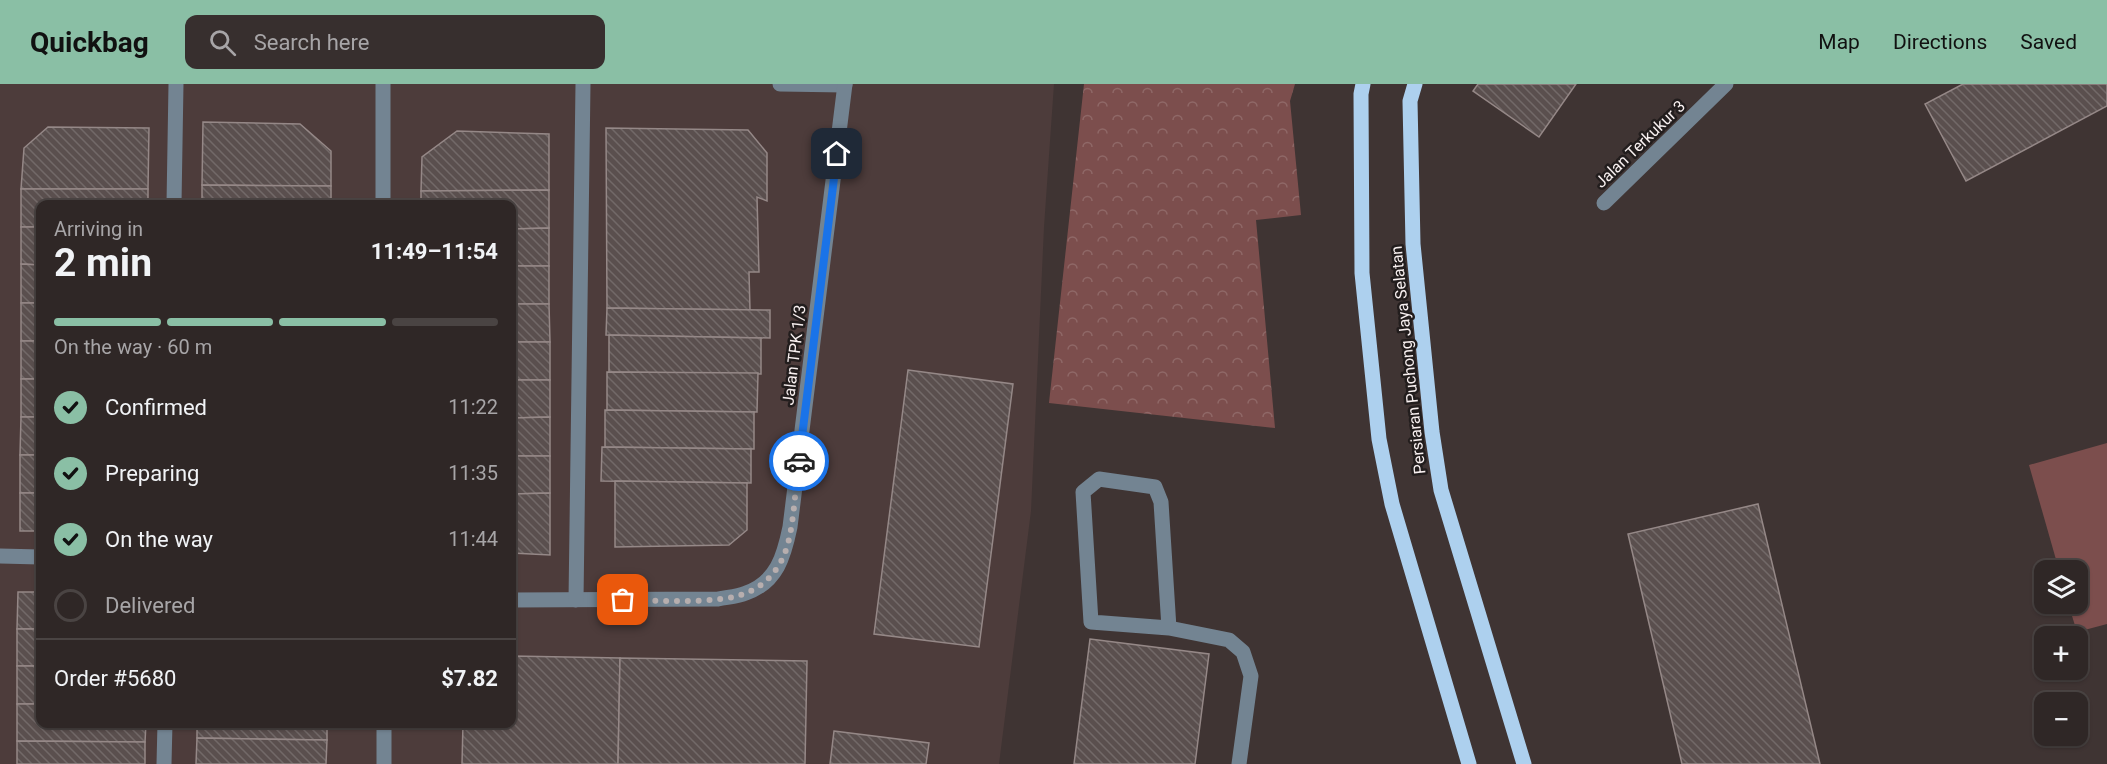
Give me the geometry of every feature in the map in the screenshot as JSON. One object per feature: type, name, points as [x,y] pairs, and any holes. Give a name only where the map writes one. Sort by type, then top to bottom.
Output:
[{"type":"main road","name":"Persiaran Puchong Jaya Selatan","points":[[1363,84],[1361,94],[1362,273],[1379,439],[1392,504],[1469,764]]},
{"type":"main road","name":"Persiaran Puchong Jaya Selatan","points":[[1415,84],[1410,101],[1413,244],[1431,432],[1441,490],[1524,764]]},
{"type":"street","points":[[174,200],[176,84]]},
{"type":"street","points":[[383,84],[383,200]]},
{"type":"street","points":[[576,600],[583,84]]},
{"type":"street","points":[[780,84],[845,84]]},
{"type":"street","name":"Jalan TPK 1/3","points":[[516,600],[718,599],[746,593],[769,579],[784,555],[790,527],[845,84]]},
{"type":"street","name":"Jalan Terkukur 3","points":[[1604,203],[1726,84]]},
{"type":"street","points":[[1169,628],[1161,502],[1155,487],[1099,479],[1083,492],[1091,622],[1169,628],[1230,640],[1243,652],[1251,676],[1239,764]]},
{"type":"street","points":[[0,556],[36,557]]},
{"type":"street","points":[[164,764],[165,728]]},
{"type":"street","points":[[384,728],[384,764]]},
{"type":"shaded area","points":[[0,84],[1054,84],[1044,227],[1031,511],[999,764],[0,764]]},
{"type":"green space","points":[[1084,84],[1295,84],[1290,101],[1301,215],[1256,220],[1275,428],[1049,403]]},
{"type":"green space","points":[[2107,443],[2107,624],[2088,629],[2088,626],[2075,626],[2071,614],[2088,614],[2088,560],[2056,560],[2029,465]]},
{"type":"building","points":[[1478,84],[1576,84],[1539,137],[1473,91]]},
{"type":"building","points":[[1963,84],[2107,84],[2107,106],[1966,181],[1925,104]]},
{"type":"building","points":[[203,122],[300,124],[331,151],[331,186],[202,185]]},
{"type":"building","points":[[48,127],[149,128],[148,189],[21,189],[24,148]]},
{"type":"building","points":[[606,128],[748,130],[767,153],[767,201],[757,197],[759,272],[749,272],[750,310],[607,308]]},
{"type":"building","points":[[457,131],[549,134],[549,190],[421,191],[422,157]]},
{"type":"building","points":[[202,185],[331,186],[331,200],[202,200]]},
{"type":"building","points":[[21,189],[148,189],[148,200],[36,200],[36,227],[21,227]]},
{"type":"building","points":[[549,190],[549,228],[516,229],[516,200],[421,200],[421,191]]},
{"type":"building","points":[[21,227],[36,227],[36,265],[21,264]]},
{"type":"building","points":[[549,228],[549,266],[516,266],[516,229]]},
{"type":"building","points":[[21,264],[36,265],[36,303],[21,303]]},
{"type":"building","points":[[516,266],[549,266],[549,304],[516,304]]},
{"type":"building","points":[[21,303],[36,303],[36,341],[21,341]]},
{"type":"building","points":[[516,304],[549,304],[550,342],[516,342]]},
{"type":"building","points":[[607,308],[770,310],[770,338],[606,335]]},
{"type":"building","points":[[609,335],[761,338],[761,374],[609,372]]},
{"type":"building","points":[[21,341],[36,341],[36,379],[21,379]]},
{"type":"building","points":[[516,342],[550,342],[550,380],[516,380]]},
{"type":"building","points":[[908,370],[1013,384],[979,647],[874,634]]},
{"type":"building","points":[[607,372],[758,373],[757,412],[607,410]]},
{"type":"building","points":[[21,379],[36,379],[36,417],[21,417]]},
{"type":"building","points":[[516,380],[550,380],[550,417],[516,418]]},
{"type":"building","points":[[605,410],[754,412],[754,449],[605,447]]},
{"type":"building","points":[[21,417],[36,417],[36,455],[20,455]]},
{"type":"building","points":[[550,417],[550,456],[516,456],[516,418]]},
{"type":"building","points":[[602,447],[751,449],[751,483],[601,481]]},
{"type":"building","points":[[20,455],[36,455],[36,493],[20,493]]},
{"type":"building","points":[[516,456],[550,456],[550,493],[516,494]]},
{"type":"building","points":[[615,481],[747,483],[747,530],[729,545],[615,547]]},
{"type":"building","points":[[20,493],[36,493],[36,531],[20,531]]},
{"type":"building","points":[[550,493],[550,555],[516,553],[516,494]]},
{"type":"building","points":[[1758,504],[1820,764],[1682,764],[1628,534]]},
{"type":"building","points":[[18,592],[36,592],[36,629],[17,629]]},
{"type":"building","points":[[17,629],[36,629],[36,666],[17,666]]},
{"type":"building","points":[[1090,639],[1209,654],[1195,764],[1074,764]]},
{"type":"building","points":[[516,656],[620,658],[618,764],[462,764],[463,728],[516,728]]},
{"type":"building","points":[[620,658],[807,661],[805,764],[618,764]]},
{"type":"building","points":[[17,666],[36,666],[36,704],[17,704]]},
{"type":"building","points":[[17,704],[36,704],[36,728],[146,728],[145,742],[17,741]]},
{"type":"building","points":[[197,728],[327,728],[327,740],[197,738]]},
{"type":"building","points":[[834,731],[929,743],[926,764],[830,764]]},
{"type":"building","points":[[197,738],[327,740],[326,764],[196,764]]},
{"type":"building","points":[[17,741],[145,742],[145,764],[17,764]]},
{"type":"way so far","points":[[623,600],[718,599],[746,593],[769,579],[784,555],[799,461]]},
{"type":"route","points":[[799,461],[837,154]]}]
